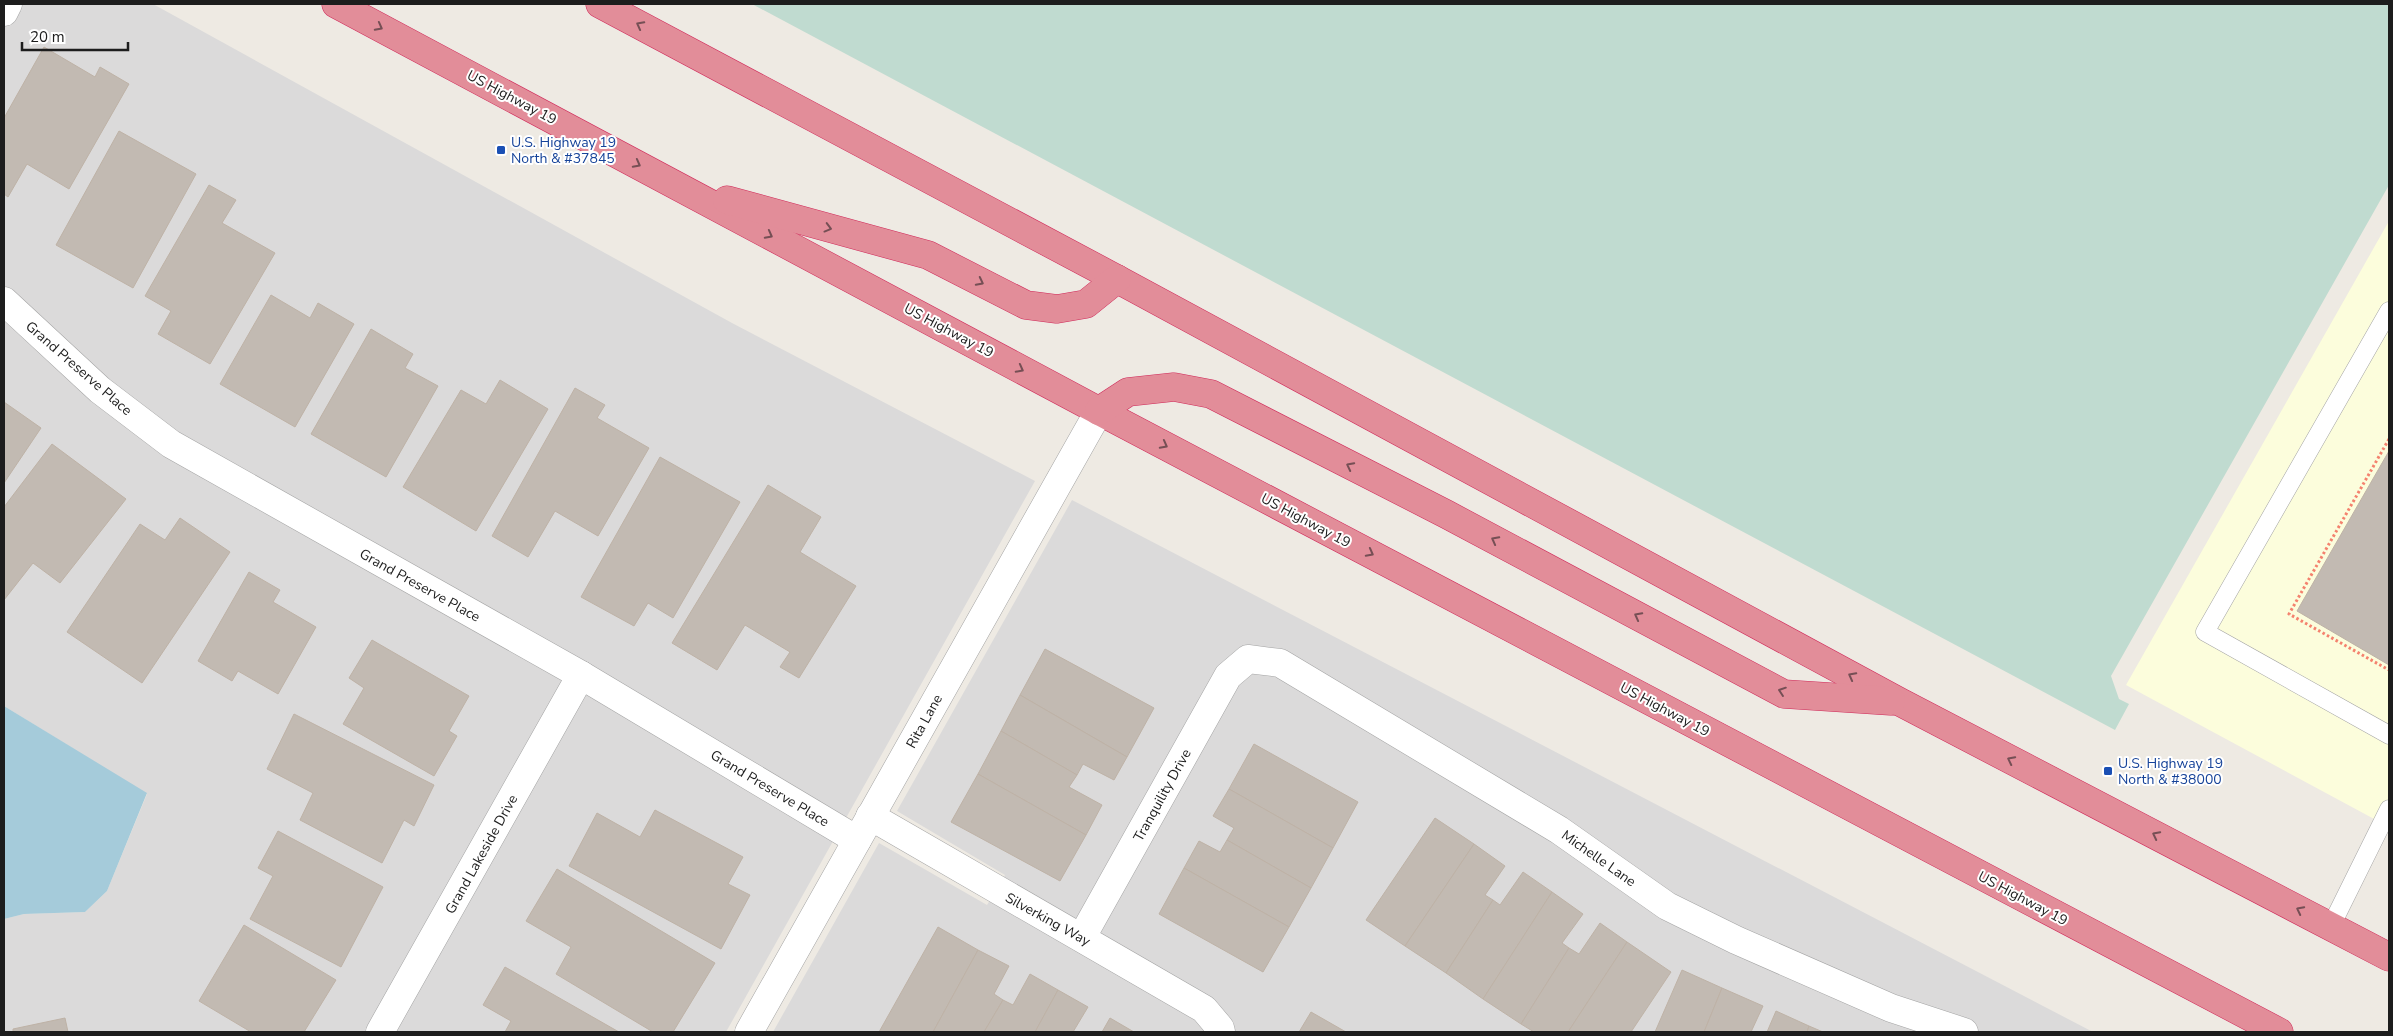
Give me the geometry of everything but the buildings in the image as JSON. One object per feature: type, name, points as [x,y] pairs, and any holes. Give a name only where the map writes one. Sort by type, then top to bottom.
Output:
[{"type":"highway","name":"US Highway 19","points":[[336,4],[1098,411],[2279,1032]]},
{"type":"highway","points":[[600,4],[1117,279],[1900,702],[2389,957]]},
{"type":"highway","points":[[680,187],[928,255],[1026,305],[1057,309],[1086,304],[1117,279]]},
{"type":"highway","points":[[1098,411],[1128,392],[1174,387],[1211,394],[1446,514],[1784,694],[1900,702]]},
{"type":"street","points":[[4,12],[8,4]]},
{"type":"street","name":"Grand Preserve Place","points":[[4,300],[100,390],[171,444],[581,675],[857,840]]},
{"type":"street","name":"Rita Lane","points":[[749,1032],[1098,411]]},
{"type":"street","name":"Tranquility Drive","points":[[1082,937],[1228,676],[1248,659]]},
{"type":"street","name":"Michelle Lane","points":[[1248,659],[1280,663],[1559,830],[1667,906],[1736,940],[1882,1004],[1964,1032]]},
{"type":"street","name":"Grand Lakeside Drive","points":[[380,1032],[581,675]]},
{"type":"street","name":"Silverking Way","points":[[870,816],[969,875],[1082,937],[1204,1009],[1220,1030]]},
{"type":"lane","points":[[2389,311],[2205,632],[2389,735]]},
{"type":"lane","points":[[2331,926],[2389,809]]},
{"type":"path","points":[[2389,439],[2288,614],[2389,670]]},
{"type":"shaded area","points":[[4,4],[153,4],[732,323],[1035,481],[726,1032],[4,1032],[4,919],[24,914],[85,912],[107,891],[147,794],[4,706]]},
{"type":"shaded area","points":[[752,4],[2389,4],[2389,185],[2111,676],[2119,699],[2129,704],[2115,730]]},
{"type":"shaded area","points":[[2389,221],[2389,827],[2126,685]]},
{"type":"shaded area","points":[[1072,500],[2093,1032],[773,1032],[879,843],[987,905],[1005,875],[897,811]]},
{"type":"water","points":[[4,706],[147,793],[107,891],[85,912],[24,914],[4,919]]},
{"type":"place","name":"U.S. Highway 19 North & #37845","points":[[501,150]]},
{"type":"place","name":"U.S. Highway 19 North & #38000","points":[[2108,771]]}]
